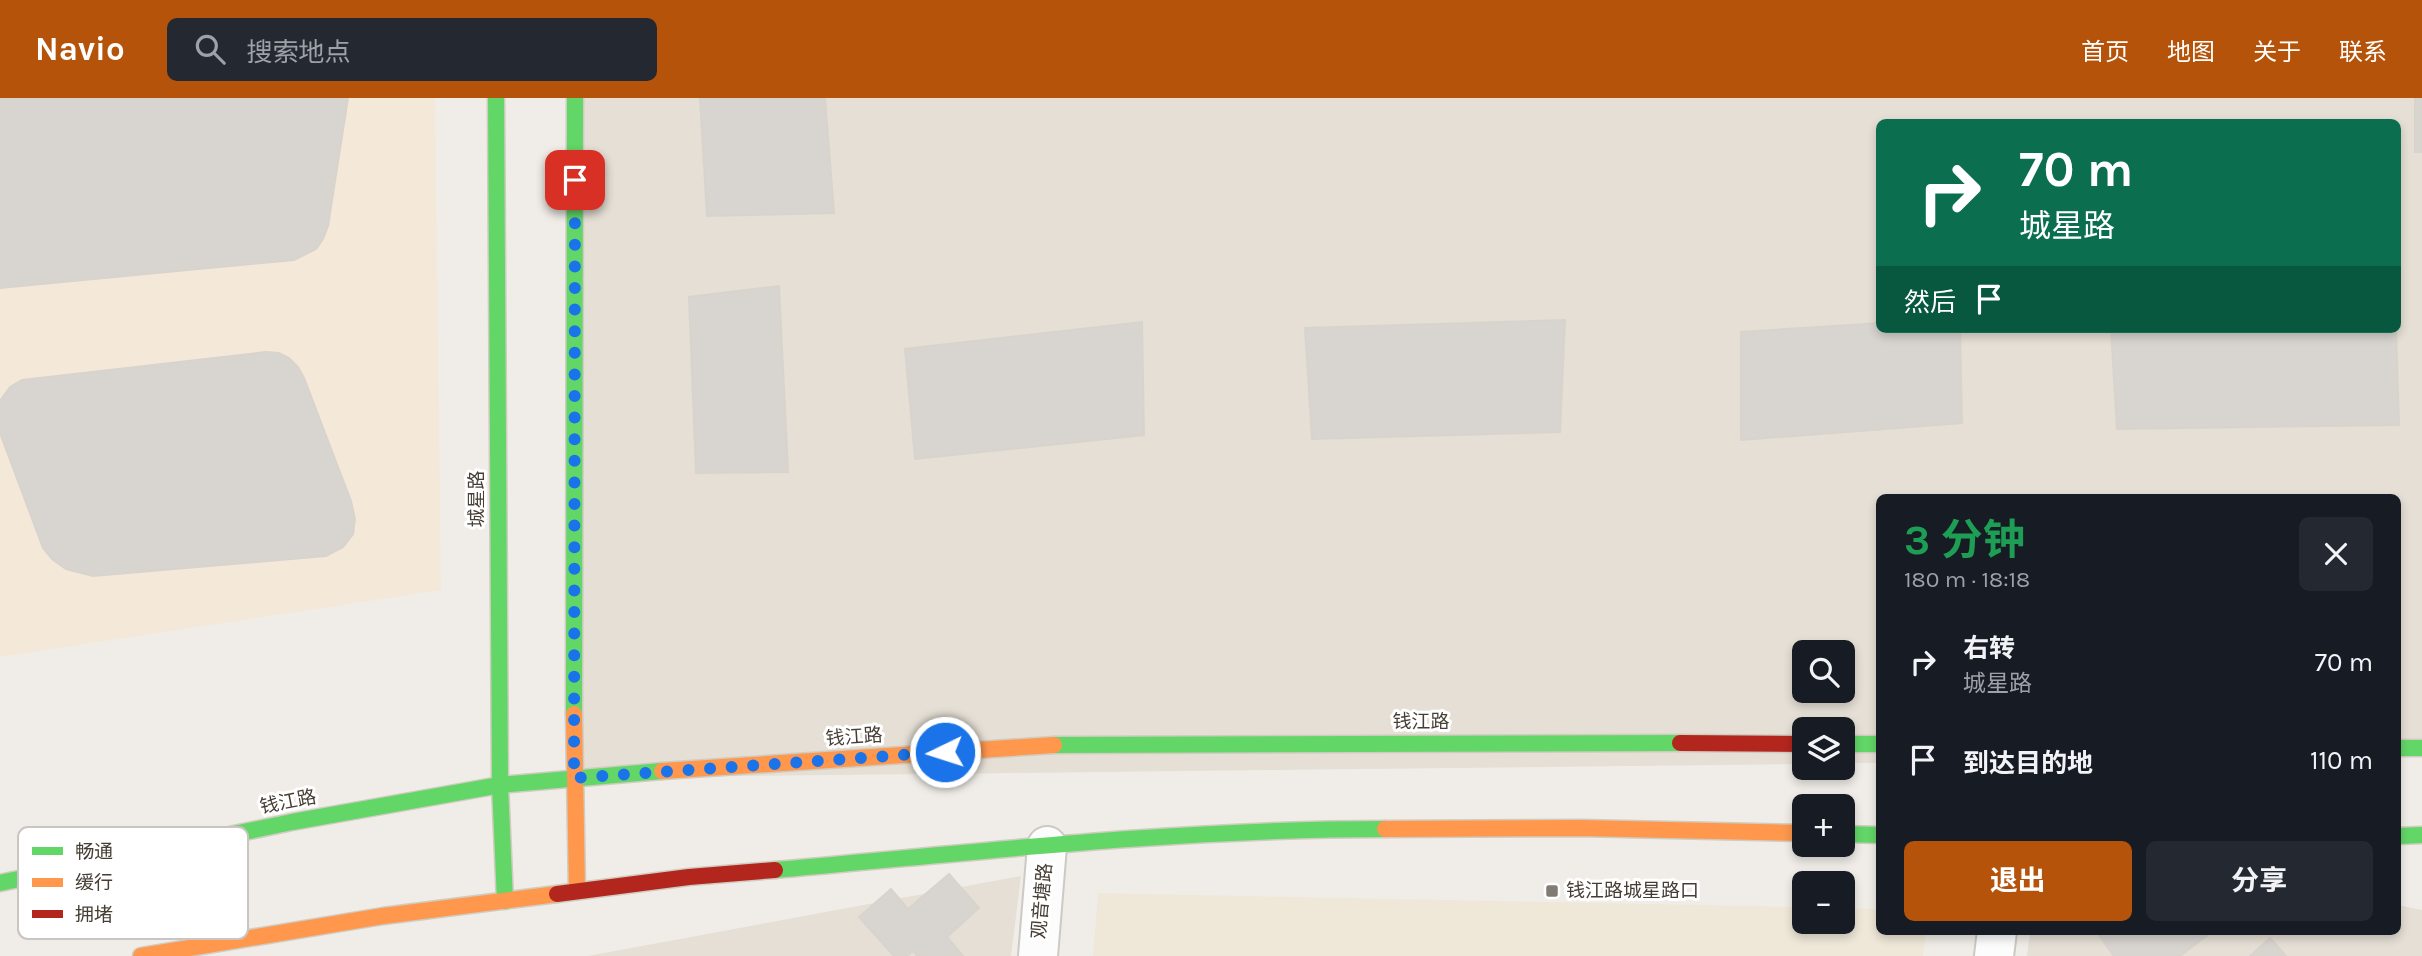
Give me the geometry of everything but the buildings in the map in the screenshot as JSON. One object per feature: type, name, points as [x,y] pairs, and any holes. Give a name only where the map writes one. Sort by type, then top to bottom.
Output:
[{"type":"main road","name":"城星路","points":[[496,98],[500,785],[505,901]]},
{"type":"main road","points":[[576,98],[574,778],[577,891]]},
{"type":"main road","name":"钱江路","points":[[248,831],[500,785],[1050,745],[1612,742],[1792,744]]},
{"type":"main road","points":[[1855,744],[1876,744]]},
{"type":"main road","points":[[2401,748],[2422,748]]},
{"type":"main road","points":[[248,938],[383,916],[689,877],[1047,846],[1294,829],[1580,828],[1792,833]]},
{"type":"main road","points":[[1855,834],[1876,835]]},
{"type":"main road","points":[[2401,836],[2422,835]]},
{"type":"main road","name":"钱江路","points":[[0,883],[18,879]]},
{"type":"main road","points":[[141,956],[244,939]]},
{"type":"street","name":"观音塘路","points":[[1038,956],[1047,846]]},
{"type":"street","points":[[1994,956],[1997,935]]},
{"type":"shaded area","points":[[0,98],[435,98],[441,590],[0,657]]},
{"type":"shaded area","points":[[575,98],[2422,98],[2422,757],[2401,757],[2401,494],[1876,494],[1876,763],[1855,763],[1855,717],[1792,717],[1792,764],[574,778]]},
{"type":"shaded area","points":[[1021,876],[1011,956],[588,956]]},
{"type":"shaded area","points":[[1098,893],[1792,907],[1792,934],[1855,934],[1855,908],[1876,909],[1876,935],[1926,935],[1923,956],[1093,956]]},
{"type":"shaded area","points":[[2401,906],[2422,910],[2422,956],[2027,956],[2030,935],[2401,935]]},
{"type":"traffic: fast","points":[[496,98],[500,785],[505,901]]},
{"type":"traffic: fast","points":[[574,714],[575,98]]},
{"type":"traffic: fast","points":[[1054,745],[1680,743]]},
{"type":"traffic: fast","points":[[1855,744],[1876,744]]},
{"type":"traffic: fast","points":[[2401,748],[2422,748]]},
{"type":"traffic: fast","points":[[248,831],[500,785],[662,771]]},
{"type":"traffic: fast","points":[[775,870],[1156,837],[1385,829]]},
{"type":"traffic: fast","points":[[1855,834],[1876,835]]},
{"type":"traffic: fast","points":[[2401,836],[2422,835]]},
{"type":"traffic: fast","points":[[0,883],[18,879]]},
{"type":"traffic: slow","points":[[574,714],[577,891]]},
{"type":"traffic: slow","points":[[662,771],[1054,745]]},
{"type":"traffic: slow","points":[[1385,829],[1580,828],[1792,833]]},
{"type":"traffic: slow","points":[[248,938],[383,916],[557,894]]},
{"type":"traffic: slow","points":[[141,956],[244,939]]},
{"type":"traffic: jam","points":[[1680,743],[1792,744]]},
{"type":"traffic: jam","points":[[557,894],[689,877],[775,870]]},
{"type":"place","name":"钱江路城星路口","points":[[1552,891]]},
{"type":"route","points":[[575,180],[574,778],[945,752]]}]
